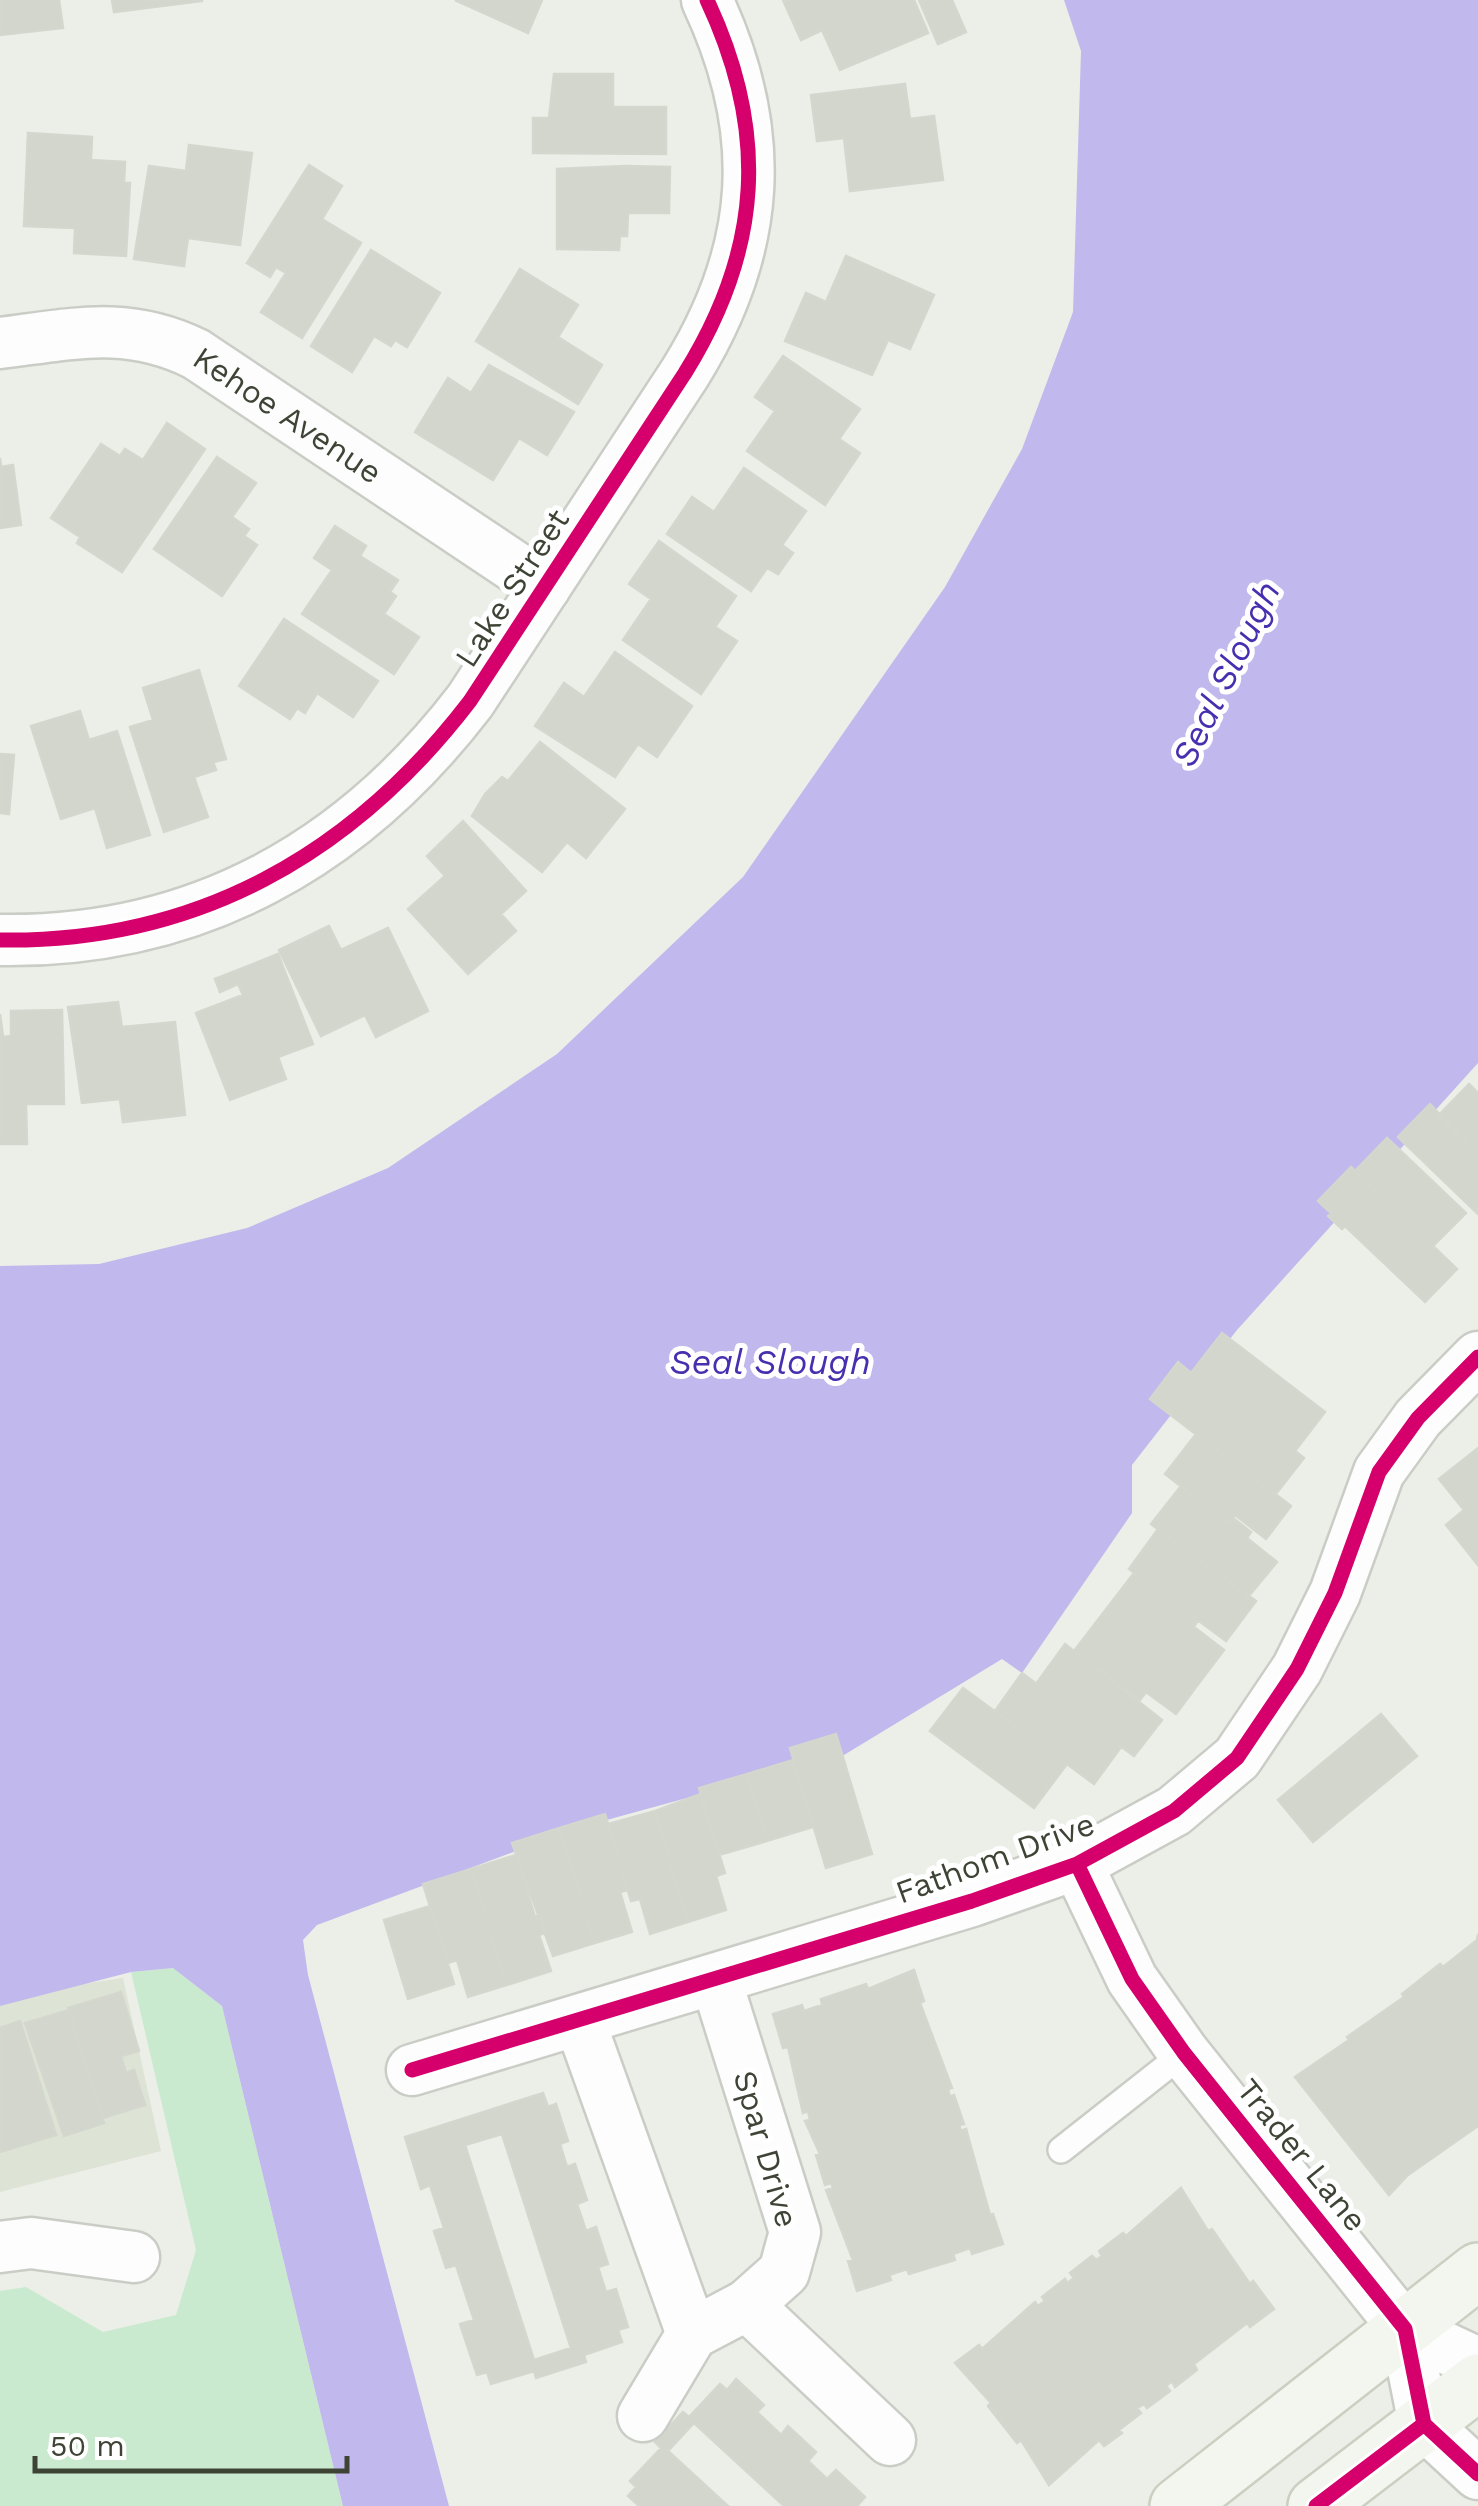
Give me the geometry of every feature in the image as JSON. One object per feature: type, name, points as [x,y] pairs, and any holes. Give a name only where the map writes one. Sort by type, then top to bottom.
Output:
[{"type":"main road","points":[[1178,2506],[1478,2271]]},
{"type":"main road","points":[[1316,2506],[1478,2382]]},
{"type":"street","name":"Lake Street","points":[[0,940],[108,934],[185,914],[257,885],[319,850],[382,802],[432,751],[545,587],[712,329],[732,284],[749,189],[748,140],[730,55],[706,0]]},
{"type":"street","name":"Kehoe Avenue","points":[[0,342],[98,330],[166,339],[196,354],[545,587]]},
{"type":"street","name":"Fathom Drive","points":[[412,2070],[716,1980],[1077,1864],[1174,1811],[1236,1758],[1297,1669],[1334,1593],[1379,1472],[1418,1418],[1478,1357]]},
{"type":"street","name":"Trader Lane","points":[[1077,1864],[1132,1979],[1184,2053],[1404,2329],[1424,2424]]},
{"type":"street","name":"Spar Drive","points":[[692,2334],[747,2304],[784,2272],[794,2232],[716,1980]]},
{"type":"street","points":[[580,2022],[692,2334],[643,2416]]},
{"type":"street","points":[[0,2247],[31,2243],[134,2257]]},
{"type":"street","points":[[747,2304],[890,2440]]},
{"type":"street","name":"Trader Lane","points":[[1404,2329],[1478,2363]]},
{"type":"street","points":[[1424,2424],[1478,2474]]},
{"type":"lane","points":[[1061,2150],[1184,2053]]},
{"type":"shaded area","points":[[123,1978],[161,2151],[0,2192],[0,1996]]},
{"type":"green space","points":[[173,1968],[222,2006],[343,2506],[0,2506],[0,2291],[26,2287],[103,2332],[176,2315],[196,2250],[131,1972]]},
{"type":"water","name":"Seal Slough","points":[[1064,0],[1478,0],[1478,1063],[1237,1330],[1132,1465],[1132,1513],[1022,1673],[1002,1659],[844,1755],[581,1827],[317,1925],[303,1940],[308,1975],[449,2506],[343,2506],[222,2006],[173,1968],[131,1972],[0,2006],[0,1266],[99,1264],[247,1228],[388,1168],[557,1054],[743,877],[945,587],[1022,449],[1073,312],[1081,51]]},
{"type":"building","points":[[0,0],[59,0],[63,28],[1,35]]},
{"type":"building","points":[[112,0],[202,0],[202,1],[114,12]]},
{"type":"building","points":[[455,0],[542,0],[528,33]]},
{"type":"building","points":[[783,0],[914,0],[928,33],[840,70],[822,30],[801,40]]},
{"type":"building","points":[[919,0],[952,0],[966,32],[938,44]]},
{"type":"building","points":[[554,74],[613,74],[613,107],[666,107],[666,154],[533,153],[533,118],[549,118]]},
{"type":"building","points":[[905,84],[910,119],[934,116],[943,180],[850,191],[844,138],[817,141],[811,95]]},
{"type":"building","points":[[28,133],[92,137],[91,160],[125,162],[124,183],[130,183],[126,256],[74,253],[75,228],[24,226]]},
{"type":"building","points":[[189,145],[252,153],[240,245],[188,238],[184,266],[134,259],[149,166],[186,171]]},
{"type":"building","points":[[309,165],[342,186],[322,219],[361,243],[302,338],[261,312],[286,273],[276,267],[270,277],[247,263]]},
{"type":"building","points":[[670,167],[669,213],[628,213],[627,236],[620,236],[619,250],[557,249],[557,169]]},
{"type":"building","points":[[371,250],[440,293],[407,347],[395,340],[391,346],[374,336],[352,372],[311,346]]},
{"type":"building","points":[[846,256],[934,295],[910,349],[888,340],[872,375],[785,341],[806,293],[826,302]]},
{"type":"building","points":[[520,269],[578,305],[558,337],[602,365],[578,404],[476,341]]},
{"type":"building","points":[[783,356],[860,409],[839,439],[860,453],[825,505],[747,451],[775,411],[755,397]]},
{"type":"building","points":[[489,365],[574,412],[547,455],[519,438],[493,480],[415,432],[448,378],[471,393]]},
{"type":"building","points":[[167,423],[205,449],[122,572],[77,543],[80,537],[51,518],[101,444],[120,456],[125,449],[143,460]]},
{"type":"building","points":[[217,457],[256,483],[232,517],[249,529],[244,536],[257,545],[222,596],[154,549]]},
{"type":"building","points":[[0,458],[1,467],[13,465],[21,525],[0,528]]},
{"type":"building","points":[[744,468],[806,511],[782,545],[793,553],[778,574],[767,568],[751,591],[667,534],[692,497],[714,512]]},
{"type":"building","points":[[335,526],[366,546],[360,556],[398,580],[390,592],[396,596],[384,614],[419,637],[394,674],[302,614],[332,570],[314,558]]},
{"type":"building","points":[[659,541],[736,596],[715,627],[737,641],[701,694],[623,640],[651,599],[629,584]]},
{"type":"building","points":[[284,619],[378,681],[353,717],[317,693],[305,713],[297,708],[290,719],[239,686]]},
{"type":"building","points":[[615,652],[692,706],[657,757],[638,744],[615,777],[535,726],[564,683],[584,697]]},
{"type":"building","points":[[199,670],[226,759],[213,762],[216,770],[194,777],[208,817],[164,832],[130,727],[153,720],[143,688]]},
{"type":"building","points":[[80,711],[89,740],[117,731],[150,835],[107,848],[95,808],[61,819],[31,726]]},
{"type":"building","points":[[540,742],[625,809],[586,858],[567,842],[542,872],[472,816],[485,794],[502,777],[508,781]]},
{"type":"building","points":[[0,754],[14,755],[9,814],[0,813]]},
{"type":"building","points":[[463,821],[526,891],[501,914],[516,931],[468,974],[408,909],[445,876],[427,856]]},
{"type":"building","points":[[329,926],[341,950],[388,928],[428,1011],[376,1037],[365,1015],[321,1036],[279,950]]},
{"type":"building","points":[[278,954],[313,1044],[278,1057],[286,1079],[230,1100],[196,1013],[243,995],[238,984],[220,992],[215,979]]},
{"type":"building","points":[[118,1002],[122,1027],[175,1022],[185,1115],[123,1122],[120,1099],[82,1103],[68,1007]]},
{"type":"building","points":[[62,1010],[64,1104],[26,1104],[27,1144],[0,1144],[0,1014],[3,1037],[11,1036],[11,1011]]},
{"type":"building","points":[[1469,1084],[1478,1093],[1478,1155],[1438,1116]]},
{"type":"building","points":[[1430,1104],[1478,1155],[1478,1214],[1398,1137]]},
{"type":"building","points":[[1387,1138],[1466,1213],[1433,1246],[1355,1171]]},
{"type":"building","points":[[1351,1167],[1457,1269],[1425,1302],[1345,1226],[1342,1229],[1328,1216],[1331,1213],[1318,1201]]},
{"type":"building","points":[[1222,1333],[1325,1412],[1295,1451],[1304,1458],[1275,1495],[1150,1399],[1178,1362],[1191,1373]]},
{"type":"building","points":[[1196,1434],[1291,1506],[1266,1539],[1235,1515],[1229,1523],[1165,1474]]},
{"type":"building","points":[[1478,1448],[1478,1565],[1446,1525],[1464,1510],[1439,1479]]},
{"type":"building","points":[[1181,1486],[1229,1523],[1233,1518],[1251,1532],[1247,1538],[1277,1562],[1248,1597],[1151,1524]]},
{"type":"building","points":[[1158,1529],[1256,1601],[1226,1641],[1129,1569]]},
{"type":"building","points":[[1134,1573],[1198,1620],[1194,1627],[1224,1650],[1199,1683],[1104,1612]]},
{"type":"building","points":[[1104,1612],[1199,1683],[1176,1714],[1146,1692],[1140,1700],[1074,1651]]},
{"type":"building","points":[[1065,1644],[1162,1720],[1134,1756],[1036,1684]]},
{"type":"building","points":[[1022,1673],[1121,1747],[1094,1784],[995,1711]]},
{"type":"building","points":[[963,1688],[1067,1764],[1034,1808],[930,1731]]},
{"type":"building","points":[[1381,1714],[1417,1756],[1313,1842],[1278,1800]]},
{"type":"building","points":[[836,1734],[872,1854],[826,1868],[790,1748]]},
{"type":"building","points":[[793,1760],[813,1827],[767,1841],[747,1774]]},
{"type":"building","points":[[747,1774],[767,1841],[719,1855],[699,1788]]},
{"type":"building","points":[[701,1794],[725,1873],[716,1876],[726,1910],[688,1922],[655,1811]]},
{"type":"building","points":[[655,1811],[688,1922],[650,1934],[640,1899],[631,1901],[608,1824]]},
{"type":"building","points":[[605,1814],[628,1890],[620,1892],[632,1932],[595,1943],[559,1828]]},
{"type":"building","points":[[559,1828],[595,1943],[553,1956],[512,1843]]},
{"type":"building","points":[[516,1855],[535,1917],[540,1915],[545,1933],[539,1935],[551,1971],[507,1985],[471,1869]]},
{"type":"building","points":[[471,1869],[507,1985],[468,1997],[457,1960],[448,1963],[423,1884]]},
{"type":"building","points":[[430,1906],[454,1984],[408,1999],[384,1920]]},
{"type":"building","points":[[1478,1934],[1478,2126],[1408,2175],[1389,2195],[1295,2077],[1349,2040],[1347,2037],[1404,1997],[1402,1994],[1440,1964],[1443,1967],[1477,1940]]},
{"type":"building","points":[[914,1970],[924,2001],[920,2003],[952,2088],[948,2089],[950,2097],[954,2095],[964,2124],[959,2125],[961,2131],[966,2129],[990,2215],[993,2214],[1003,2244],[972,2254],[970,2248],[953,2254],[955,2260],[909,2274],[907,2269],[889,2275],[891,2280],[857,2291],[848,2261],[853,2260],[826,2190],[833,2188],[831,2183],[825,2185],[816,2155],[820,2154],[805,2121],[810,2120],[808,2111],[803,2113],[788,2047],[783,2048],[773,2014],[802,2005],[804,2011],[822,2005],[821,1999],[866,1984],[868,1989]]},
{"type":"building","points":[[121,1992],[139,2051],[121,2056],[126,2073],[134,2070],[145,2105],[103,2118],[68,2008]]},
{"type":"building","points":[[69,2010],[104,2123],[64,2136],[25,2023]]},
{"type":"building","points":[[20,2021],[56,2135],[0,2152],[0,2028]]},
{"type":"building","points":[[543,2093],[548,2107],[556,2104],[568,2141],[560,2144],[567,2167],[575,2164],[587,2200],[577,2204],[586,2231],[596,2227],[608,2264],[598,2267],[606,2292],[616,2289],[628,2327],[618,2330],[622,2342],[584,2355],[586,2362],[536,2378],[534,2371],[491,2384],[487,2372],[477,2375],[460,2324],[474,2320],[456,2265],[446,2268],[434,2231],[444,2228],[430,2185],[421,2189],[405,2137]],"holes":[[[502,2134],[571,2348],[534,2360],[465,2145]]]},
{"type":"building","points":[[1181,2188],[1208,2231],[1212,2229],[1250,2284],[1253,2281],[1274,2309],[1250,2327],[1247,2323],[1194,2364],[1197,2370],[1175,2387],[1172,2381],[1166,2386],[1170,2391],[1147,2408],[1144,2404],[1137,2408],[1141,2413],[1119,2430],[1122,2433],[1104,2446],[1099,2440],[1049,2485],[1021,2440],[1017,2443],[988,2406],[991,2403],[955,2363],[979,2345],[982,2349],[1035,2302],[1038,2306],[1045,2301],[1042,2297],[1065,2279],[1067,2283],[1074,2278],[1070,2273],[1092,2256],[1096,2260],[1102,2256],[1099,2251],[1123,2233],[1126,2236]]},
{"type":"building","points":[[736,2379],[764,2405],[757,2412],[781,2435],[788,2426],[816,2452],[808,2461],[827,2479],[836,2470],[865,2497],[857,2506],[784,2506],[694,2423],[668,2451],[728,2506],[639,2506],[628,2496],[636,2487],[630,2481],[661,2448],[655,2442],[683,2412],[689,2417],[720,2384],[727,2390]]},
{"type":"cycle path","points":[[0,940],[72,937],[140,926],[204,906],[264,879],[321,845],[374,804],[424,756],[470,701],[685,373],[711,327],[730,281],[742,235],[748,143],[741,97],[707,0]]},
{"type":"cycle path","points":[[412,2070],[972,1901],[1077,1864],[1174,1811],[1237,1758],[1297,1669],[1335,1593],[1379,1472],[1418,1418],[1478,1357]]},
{"type":"cycle path","points":[[1077,1864],[1132,1979],[1184,2053],[1405,2329],[1424,2424],[1478,2474]]},
{"type":"cycle path","points":[[1316,2506],[1424,2424]]}]
